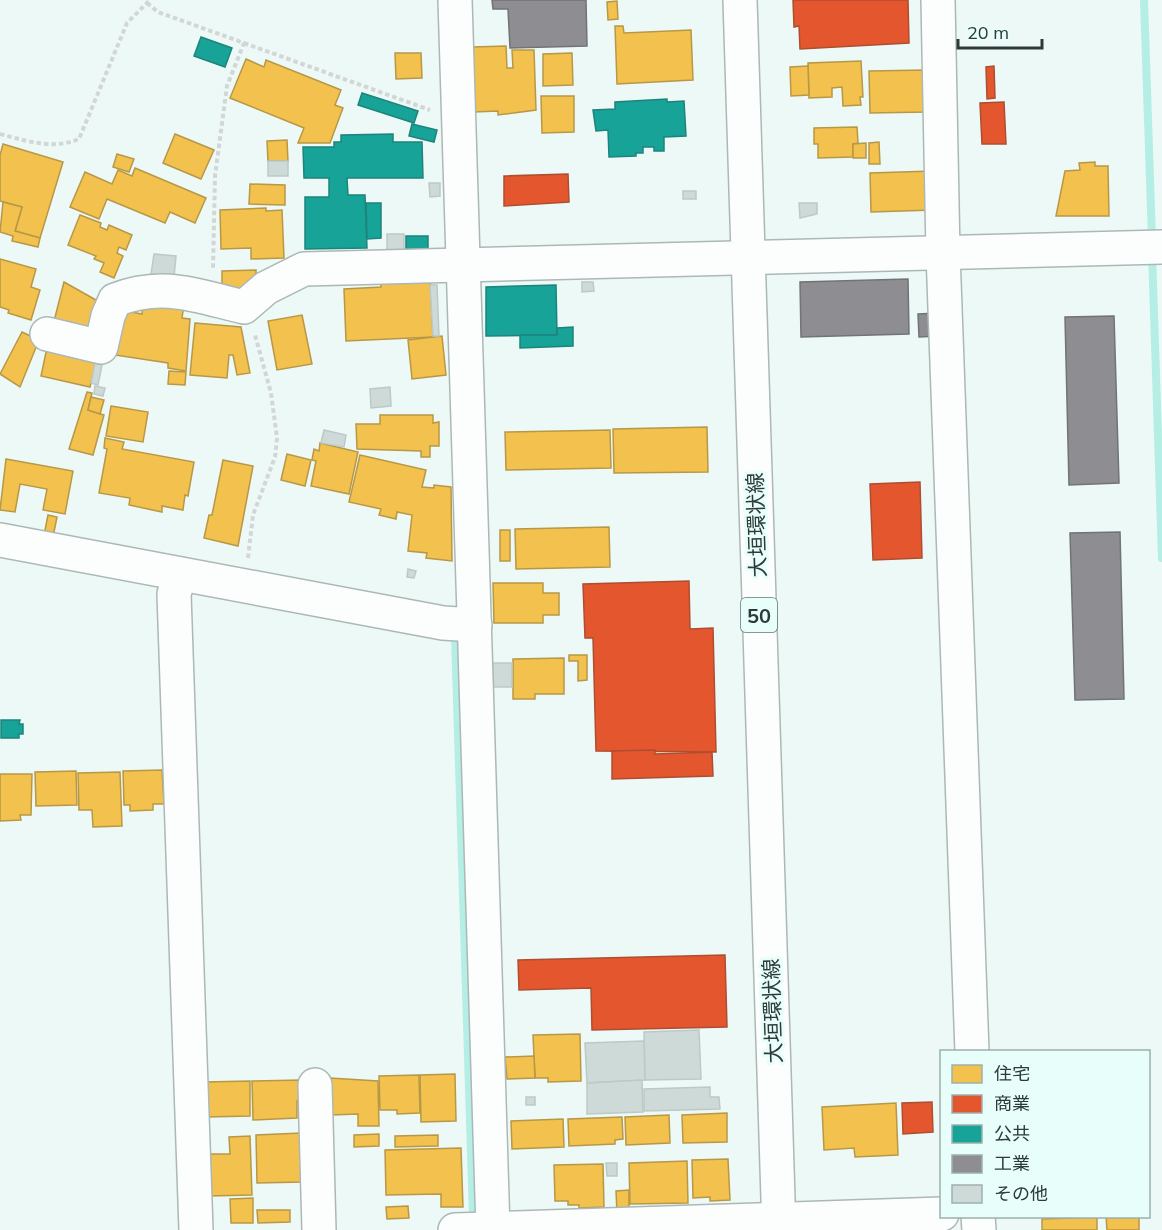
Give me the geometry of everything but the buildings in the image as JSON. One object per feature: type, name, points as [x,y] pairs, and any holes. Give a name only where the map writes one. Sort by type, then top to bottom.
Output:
[{"type":"street","points":[[455,0],[493,1229]]},
{"type":"street","name":"大垣環状線","points":[[740,0],[779,1224]]},
{"type":"street","points":[[938,0],[943,253],[972,1050]]},
{"type":"street","points":[[47,334],[101,347],[108,316],[115,300],[136,291],[165,289],[244,307],[266,288],[304,269],[1146,248]]},
{"type":"street","points":[[0,540],[443,623],[476,625]]},
{"type":"street","points":[[180,574],[174,594],[196,1230]]},
{"type":"street","points":[[315,1085],[319,1230]]},
{"type":"street","points":[[455,1230],[779,1224],[940,1214]]},
{"type":"path","points":[[0,134],[37,143],[65,145],[79,139],[127,23],[149,2],[158,12],[429,110],[437,110]]},
{"type":"path","points":[[213,300],[215,176],[226,86],[244,43]]},
{"type":"path","points":[[244,307],[252,322],[271,393],[277,438],[275,457],[253,515],[245,585]]},
{"type":"waterway","points":[[1144,0],[1152,239]]},
{"type":"waterway","points":[[1152,252],[1162,558]]},
{"type":"waterway","points":[[455,637],[473,1217]]}]
